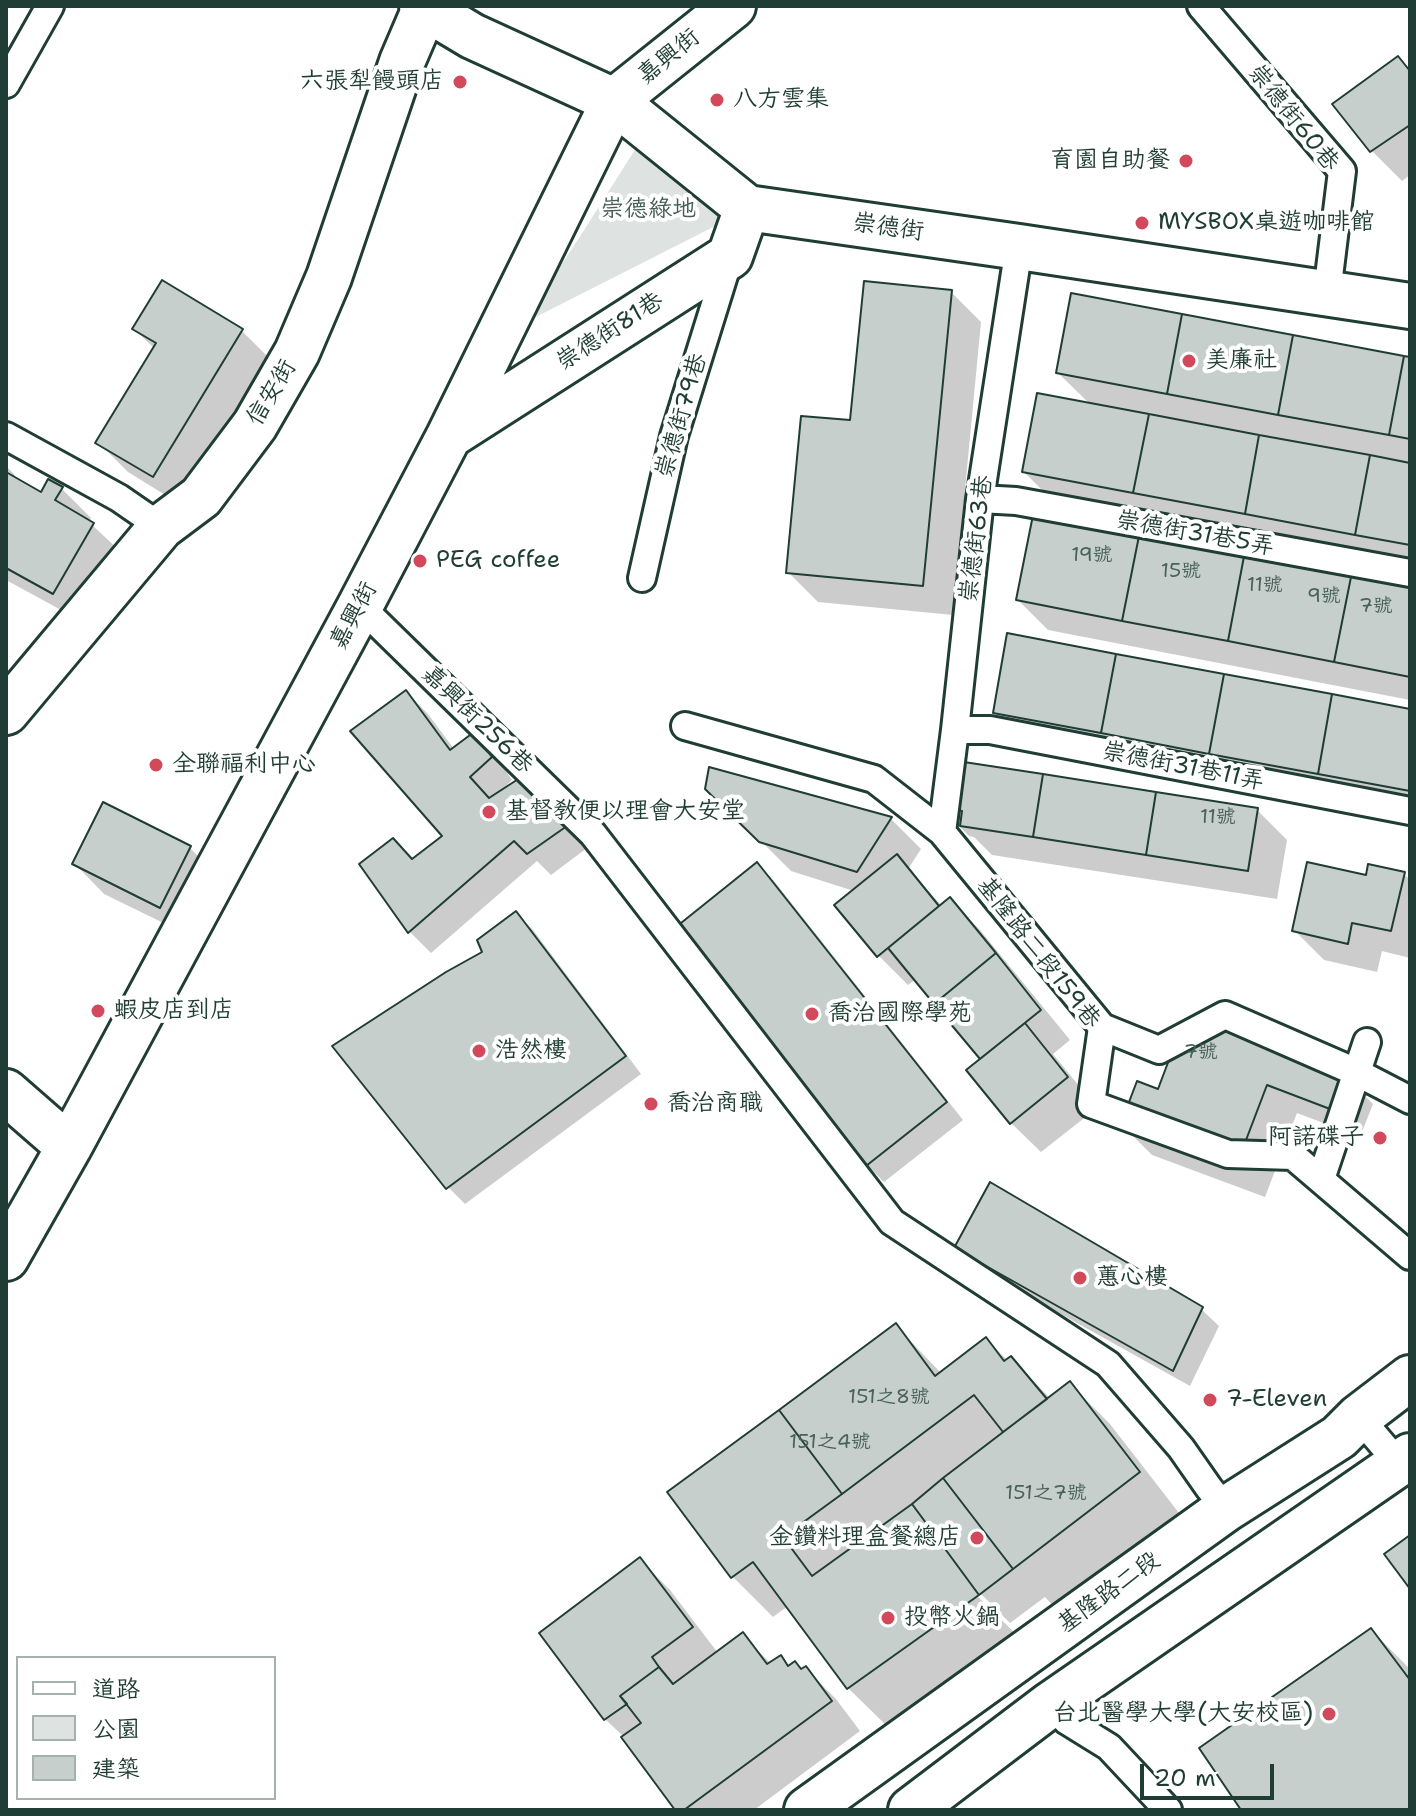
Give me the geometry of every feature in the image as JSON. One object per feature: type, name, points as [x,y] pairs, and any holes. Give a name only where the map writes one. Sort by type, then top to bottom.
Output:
[{"type":"street","points":[[424,6],[472,36],[614,101],[747,208],[730,256]]},
{"type":"street","name":"信安街","points":[[6,712],[161,527],[201,497],[255,425],[297,352],[329,277],[424,6]]},
{"type":"street","name":"嘉興街","points":[[6,1258],[69,1147],[360,606],[449,436],[614,101],[733,6]]},
{"type":"street","name":"崇德街","points":[[747,208],[1410,306]]},
{"type":"street","name":"崇德街81巷","points":[[449,436],[730,256]]},
{"type":"street","points":[[6,1092],[69,1147]]},
{"type":"street","name":"基隆路二段","points":[[807,1810],[1226,1509],[1339,1437],[1359,1417],[1410,1378]]},
{"type":"street","points":[[911,1810],[1051,1704],[1406,1461]]},
{"type":"lane","points":[[6,84],[50,6]]},
{"type":"lane","name":"崇德街60巷","points":[[1201,6],[1342,171],[1327,293]]},
{"type":"lane","name":"崇德街63巷","points":[[942,832],[980,499],[1019,247]]},
{"type":"lane","name":"崇德街79巷","points":[[642,578],[674,436],[730,256]]},
{"type":"lane","points":[[6,436],[119,498],[161,527]]},
{"type":"lane","name":"崇德街31巷5弄","points":[[980,499],[1016,501],[1410,573]]},
{"type":"lane","name":"嘉興街256巷","points":[[360,606],[593,834],[892,1222],[1108,1364],[1181,1448],[1226,1509]]},
{"type":"lane","name":"基隆路二段159巷","points":[[685,726],[874,779],[942,832],[1102,1027],[1091,1104],[1228,1154],[1293,1156],[1410,1256]]},
{"type":"lane","name":"崇德街31巷11弄","points":[[955,730],[990,730],[1410,811]]},
{"type":"lane","points":[[1102,1027],[1159,1050],[1225,1015],[1356,1072],[1410,1100]]},
{"type":"lane","points":[[1321,1179],[1367,1042]]},
{"type":"lane","points":[[1359,1417],[1406,1461]]},
{"type":"lane","points":[[1051,1704],[1067,1721],[1109,1747],[1168,1810]]},
{"type":"green space","name":"崇德綠地","points":[[636,148],[733,217],[522,324],[579,238]]},
{"type":"building","points":[[1398,56],[1410,71],[1410,125],[1370,152],[1332,104]]},
{"type":"building","points":[[162,280],[243,329],[153,477],[95,443],[156,343],[132,329]]},
{"type":"building","points":[[864,281],[952,290],[923,586],[786,573],[801,416],[850,420]]},
{"type":"building","points":[[1071,293],[1182,314],[1167,394],[1056,373]]},
{"type":"building","points":[[1182,314],[1293,335],[1278,415],[1167,394]]},
{"type":"building","points":[[1293,335],[1404,356],[1389,435],[1278,415]]},
{"type":"building","points":[[1404,356],[1410,357],[1410,439],[1389,435]]},
{"type":"building","points":[[1037,393],[1149,414],[1133,493],[1022,472]]},
{"type":"building","points":[[1149,414],[1259,435],[1245,514],[1133,493]]},
{"type":"building","points":[[1259,435],[1370,455],[1355,535],[1245,514]]},
{"type":"building","points":[[1370,455],[1410,463],[1410,545],[1355,535]]},
{"type":"building","points":[[6,472],[41,492],[48,479],[63,487],[55,500],[94,523],[53,594],[6,568]]},
{"type":"building","points":[[1034,510],[1140,531],[1122,621],[1016,600]]},
{"type":"building","points":[[1140,531],[1245,551],[1228,641],[1122,621]]},
{"type":"building","points":[[1245,551],[1352,572],[1334,662],[1228,641]]},
{"type":"building","points":[[1352,572],[1410,583],[1410,677],[1334,662]]},
{"type":"building","points":[[1007,633],[1116,654],[1101,733],[993,713]]},
{"type":"building","points":[[1116,654],[1224,674],[1209,754],[1101,733]]},
{"type":"building","points":[[1224,674],[1332,694],[1318,774],[1209,754]]},
{"type":"building","name":"基督教便以理會大安堂","points":[[406,690],[450,750],[474,732],[492,757],[470,777],[489,798],[526,774],[567,826],[527,854],[514,841],[408,933],[359,864],[393,838],[412,859],[442,836],[350,731]]},
{"type":"building","points":[[1332,694],[1410,709],[1410,791],[1318,774]]},
{"type":"building","points":[[944,759],[1043,774],[1033,837],[960,826],[962,811],[937,807]]},
{"type":"building","points":[[709,767],[892,817],[857,872],[759,842],[705,789]]},
{"type":"building","points":[[1043,774],[1156,792],[1146,855],[1033,837]]},
{"type":"building","points":[[1156,792],[1258,808],[1248,871],[1146,855]]},
{"type":"building","points":[[103,802],[191,846],[160,908],[72,864]]},
{"type":"building","points":[[897,854],[939,906],[877,957],[834,905]]},
{"type":"building","name":"喬治國際學苑","points":[[757,862],[947,1102],[866,1166],[676,927]]},
{"type":"building","points":[[1307,862],[1366,875],[1368,864],[1405,872],[1391,931],[1352,923],[1348,944],[1292,931]]},
{"type":"building","points":[[950,897],[996,953],[934,1004],[888,948]]},
{"type":"building","name":"浩然樓","points":[[516,911],[626,1056],[446,1189],[332,1046],[482,952],[477,940]]},
{"type":"building","points":[[996,953],[1041,1010],[980,1059],[934,1004]]},
{"type":"building","points":[[1201,1018],[1344,1072],[1330,1109],[1267,1085],[1235,1169],[1120,1126],[1137,1081],[1158,1089],[1181,1028]]},
{"type":"building","points":[[1025,1023],[1068,1077],[1010,1124],[966,1070]]},
{"type":"building","name":"蕙心樓","points":[[990,1182],[1203,1307],[1173,1371],[954,1248]]},
{"type":"building","points":[[896,1323],[935,1376],[986,1337],[1004,1361],[1011,1356],[1047,1399],[1003,1432],[974,1395],[842,1494],[779,1410]]},
{"type":"building","points":[[1070,1381],[1140,1472],[1013,1569],[943,1478]]},
{"type":"building","points":[[779,1410],[842,1494],[783,1537],[812,1576],[912,1504],[979,1595],[847,1689],[753,1562],[731,1578],[667,1492]]},
{"type":"building","points":[[943,1478],[1013,1569],[979,1595],[912,1504]]},
{"type":"building","points":[[1410,1535],[1410,1589],[1384,1554]]},
{"type":"building","points":[[640,1557],[693,1627],[652,1657],[659,1667],[620,1696],[627,1704],[604,1720],[539,1633]]},
{"type":"building","name":"台北醫學大學(大安校區)","points":[[1371,1628],[1410,1680],[1410,1810],[1241,1810],[1199,1748]]},
{"type":"building","points":[[743,1632],[767,1664],[781,1655],[788,1666],[795,1661],[801,1669],[806,1666],[832,1701],[684,1810],[675,1810],[621,1737],[641,1723],[620,1696],[659,1667],[673,1684]]},
{"type":"place","name":"六張犁饅頭店","points":[[460,82]]},
{"type":"place","name":"八方雲集","points":[[717,100]]},
{"type":"place","name":"育園自助餐","points":[[1186,161]]},
{"type":"place","name":"MYSBOX桌遊咖啡館","points":[[1142,223]]},
{"type":"place","name":"美廉社","points":[[1189,361]]},
{"type":"place","name":"PEG coffee","points":[[420,561]]},
{"type":"place","name":"全聯福利中心","points":[[156,765]]},
{"type":"place","name":"基督教便以理會大安堂","points":[[489,812]]},
{"type":"place","name":"蝦皮店到店","points":[[98,1011]]},
{"type":"place","name":"喬治國際學苑","points":[[812,1014]]},
{"type":"place","name":"浩然樓","points":[[479,1051]]},
{"type":"place","name":"喬治商職","points":[[651,1104]]},
{"type":"place","name":"阿諾碟子","points":[[1380,1138]]},
{"type":"place","name":"蕙心樓","points":[[1080,1278]]},
{"type":"place","name":"7-Eleven","points":[[1210,1400]]},
{"type":"place","name":"金鑽料理盒餐總店","points":[[977,1538]]},
{"type":"place","name":"投幣火鍋","points":[[888,1618]]},
{"type":"place","name":"台北醫學大學(大安校區)","points":[[1329,1714]]}]
